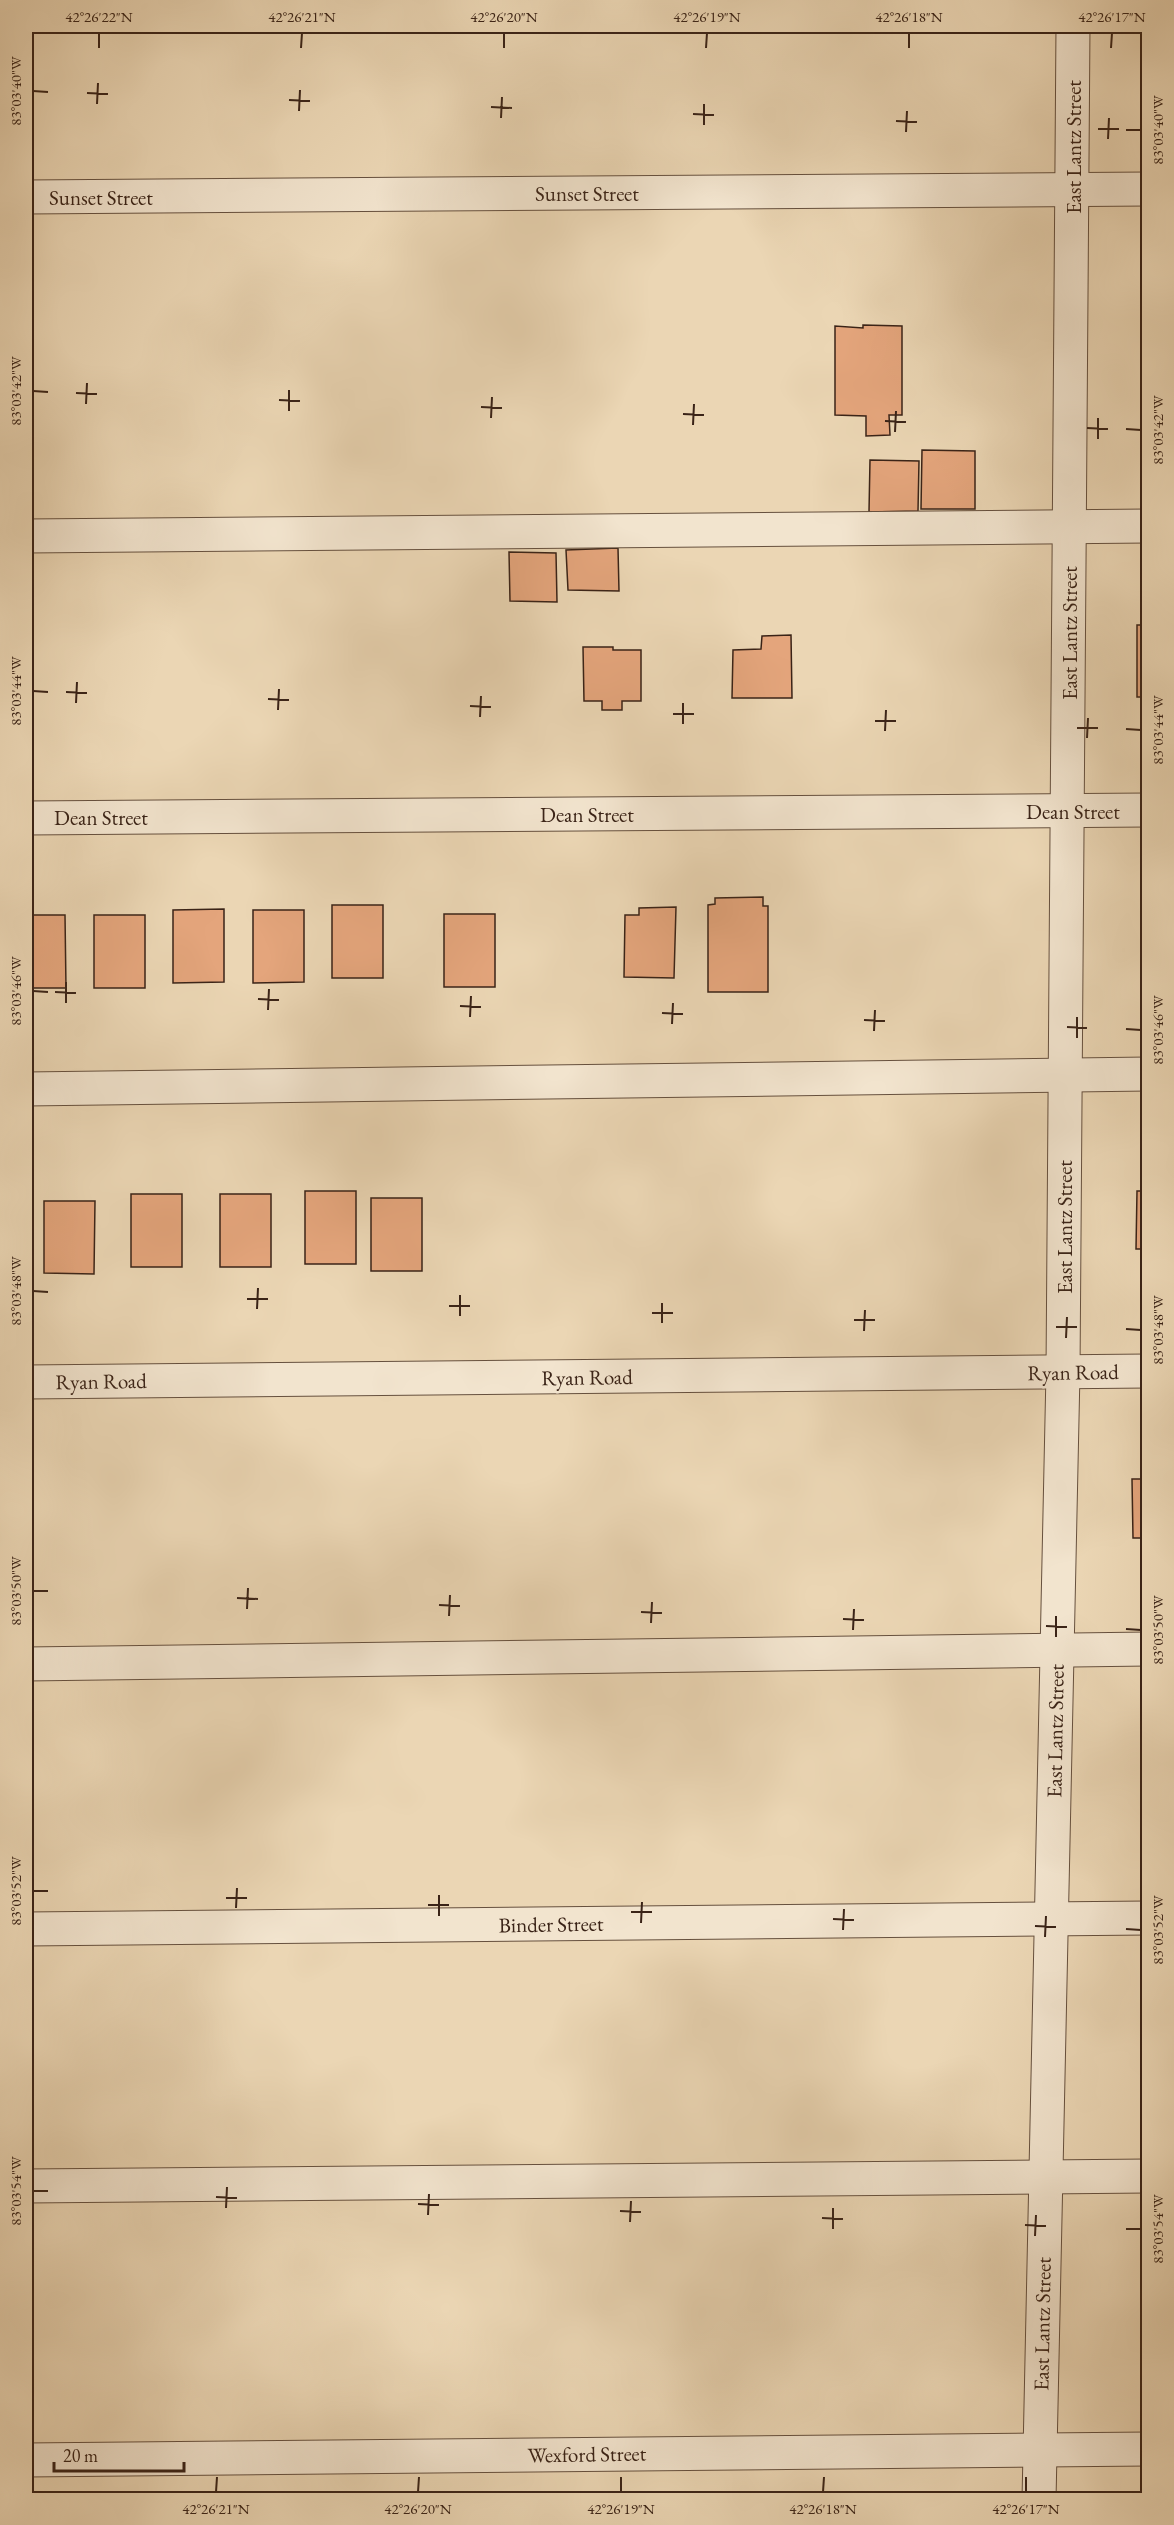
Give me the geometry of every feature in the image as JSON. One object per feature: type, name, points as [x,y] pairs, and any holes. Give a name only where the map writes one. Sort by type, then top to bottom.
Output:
[{"type":"street","name":"East Lantz Street","points":[[1039,2499],[1063,1372],[1073,26]]},
{"type":"street","name":"Sunset Street","points":[[26,197],[1149,189]]},
{"type":"street","points":[[26,536],[1149,526]]},
{"type":"street","name":"Dean Street","points":[[26,818],[1149,810]]},
{"type":"street","points":[[26,1089],[1149,1074]]},
{"type":"street","name":"Ryan Road","points":[[26,1382],[1149,1371]]},
{"type":"street","points":[[26,1664],[1149,1649]]},
{"type":"street","name":"Binder Street","points":[[26,1929],[1149,1918]]},
{"type":"street","points":[[26,2186],[1149,2176]]},
{"type":"street","name":"Wexford Street","points":[[26,2460],[1149,2449]]},
{"type":"building","points":[[863,325],[902,326],[902,415],[889,415],[890,435],[866,436],[866,416],[835,415],[835,326],[863,328]]},
{"type":"building","points":[[922,450],[975,451],[975,509],[921,509]]},
{"type":"building","points":[[870,460],[919,461],[918,511],[869,512]]},
{"type":"building","points":[[618,548],[619,591],[568,590],[566,550]]},
{"type":"building","points":[[509,552],[556,553],[557,602],[510,601]]},
{"type":"building","points":[[1137,625],[1148,625],[1148,697],[1137,697]]},
{"type":"building","points":[[791,635],[792,698],[732,698],[733,650],[761,649],[762,636]]},
{"type":"building","points":[[583,647],[641,650],[641,701],[622,701],[622,710],[602,710],[602,701],[584,701]]},
{"type":"building","points":[[763,897],[763,906],[768,906],[768,992],[708,992],[708,905],[715,904],[715,898]]},
{"type":"building","points":[[332,905],[383,905],[383,978],[332,978]]},
{"type":"building","points":[[676,907],[674,978],[624,977],[625,915],[639,915],[639,908]]},
{"type":"building","points":[[224,909],[224,982],[173,983],[173,910]]},
{"type":"building","points":[[253,910],[304,910],[304,982],[253,983]]},
{"type":"building","points":[[444,914],[495,914],[495,987],[444,987]]},
{"type":"building","points":[[26,915],[65,915],[66,988],[26,988]]},
{"type":"building","points":[[94,915],[145,915],[145,988],[94,988]]},
{"type":"building","points":[[305,1191],[356,1191],[356,1264],[305,1264]]},
{"type":"building","points":[[1137,1191],[1148,1191],[1148,1249],[1136,1249]]},
{"type":"building","points":[[131,1194],[182,1194],[182,1267],[131,1267]]},
{"type":"building","points":[[220,1194],[271,1194],[271,1267],[220,1267]]},
{"type":"building","points":[[371,1198],[422,1198],[422,1271],[371,1271]]},
{"type":"building","points":[[44,1201],[95,1201],[94,1274],[44,1273]]},
{"type":"building","points":[[1132,1479],[1148,1479],[1148,1538],[1133,1538]]}]
